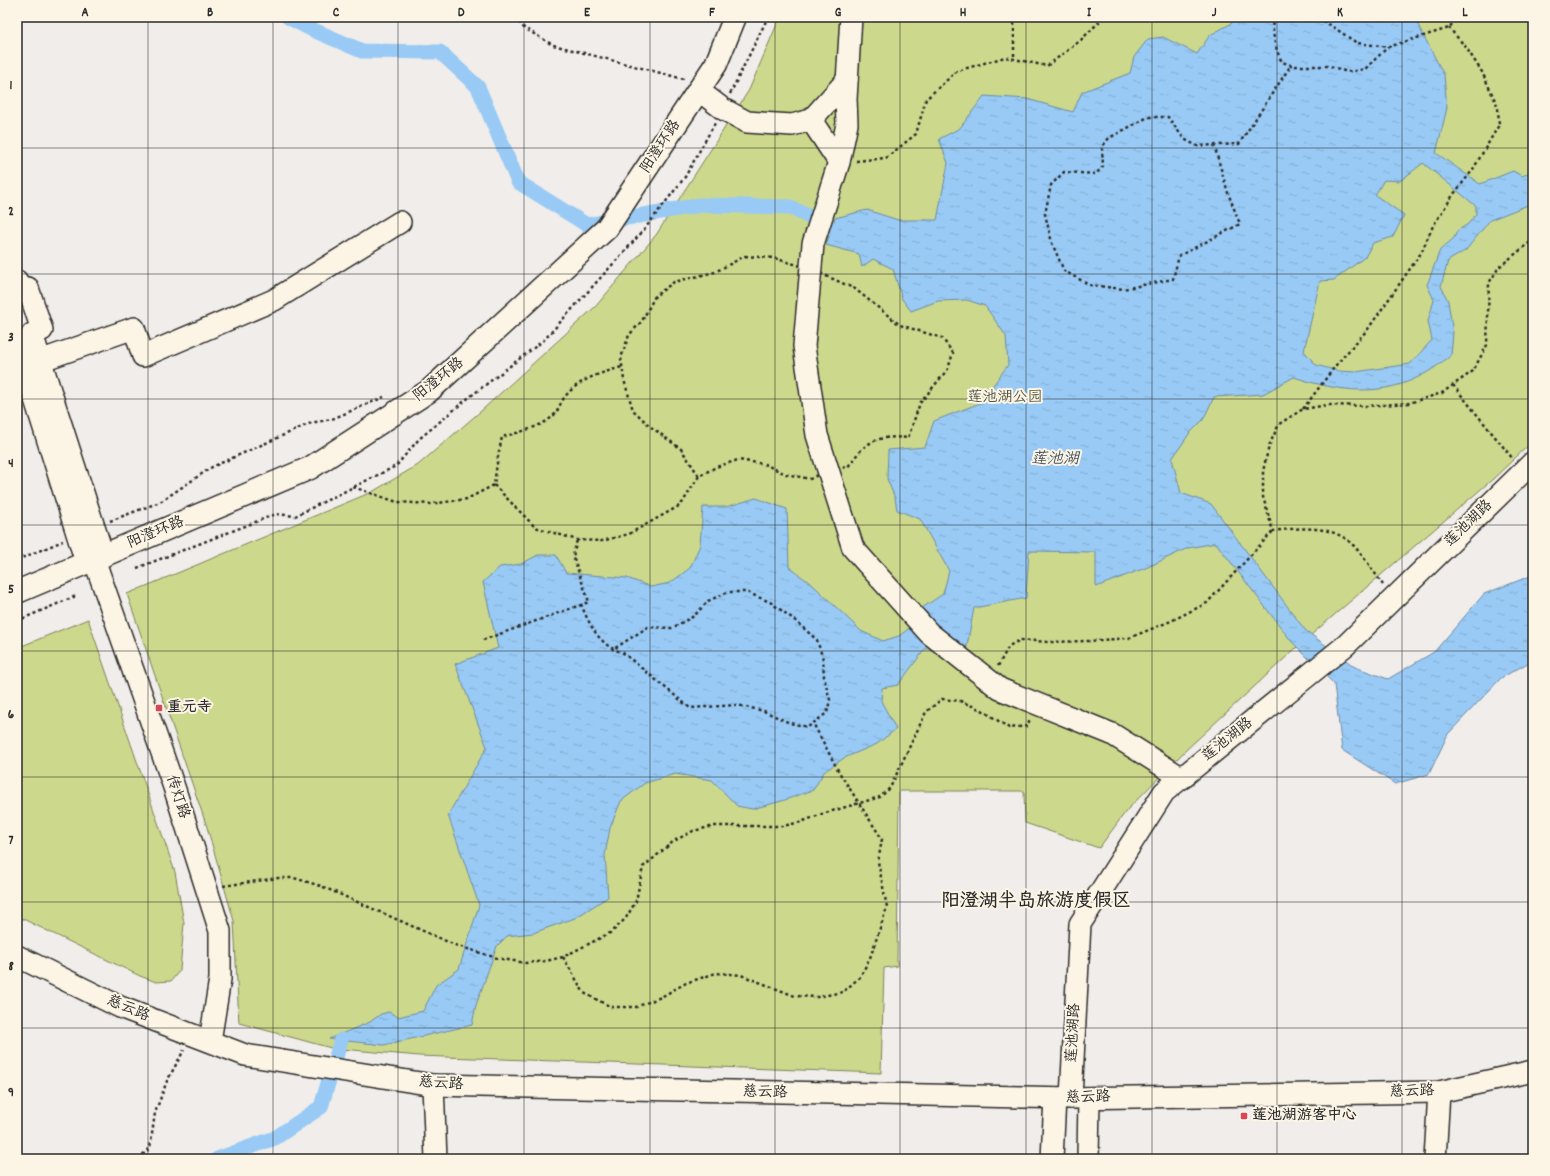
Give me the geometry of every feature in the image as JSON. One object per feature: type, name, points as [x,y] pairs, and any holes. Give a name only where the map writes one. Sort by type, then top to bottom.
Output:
[{"type":"main road","name":"阳澄环路","points":[[17,592],[310,468],[429,391],[608,228],[635,187],[689,82],[716,64],[735,17]]},
{"type":"street","points":[[851,17],[847,80],[847,124],[839,162],[813,244],[804,346],[817,435],[853,548],[929,633],[1000,689],[1112,734],[1182,778]]},
{"type":"street","points":[[689,82],[723,109],[747,122],[792,125],[811,120],[847,80]]},
{"type":"street","points":[[811,120],[839,162]]},
{"type":"street","points":[[32,363],[134,328],[143,356],[274,300],[400,222]]},
{"type":"street","points":[[17,281],[20,291],[28,288],[42,330],[32,334],[32,363]]},
{"type":"street","points":[[17,342],[32,363]]},
{"type":"street","name":"传灯路","points":[[32,363],[94,559],[174,787],[220,931],[220,978],[201,1038]]},
{"type":"street","name":"莲池湖路","points":[[1072,1098],[1080,924],[1164,792],[1346,645],[1528,467]]},
{"type":"street","name":"慈云路","points":[[17,956],[120,1007],[245,1054],[433,1085],[1072,1098],[1439,1092],[1533,1071]]},
{"type":"street","points":[[433,1085],[436,1159]]},
{"type":"street","points":[[1435,1159],[1439,1092]]},
{"type":"street","points":[[1052,1159],[1072,1098]]},
{"type":"street","points":[[1072,1098],[1088,1159]]},
{"type":"path","points":[[515,17],[524,28],[553,45],[689,82]]},
{"type":"path","points":[[1014,17],[1014,59]]},
{"type":"path","points":[[839,162],[886,158],[916,134],[926,99],[957,71],[1005,57],[1047,66],[1081,40],[1104,17]]},
{"type":"path","points":[[1272,17],[1273,38],[1278,53],[1282,62],[1291,65],[1330,66],[1347,72],[1365,69],[1388,47]]},
{"type":"path","points":[[1318,17],[1357,43],[1388,47],[1449,28],[1457,17]]},
{"type":"path","points":[[1273,531],[1263,497],[1263,471],[1268,446],[1279,424],[1303,409],[1336,365],[1368,329],[1417,259],[1433,226],[1453,195],[1472,171],[1499,125],[1498,107],[1482,72],[1465,46],[1449,28]]},
{"type":"path","points":[[1214,145],[1218,163],[1240,224],[1179,256],[1173,279],[1123,289],[1090,285],[1064,271],[1052,244],[1045,214],[1050,185],[1064,172],[1096,174],[1103,166],[1102,147],[1109,138],[1148,117],[1168,117],[1184,139],[1197,146],[1214,145],[1239,144],[1291,65]]},
{"type":"path","points":[[643,231],[684,178]]},
{"type":"path","points":[[1303,409],[1326,405],[1368,406],[1409,403],[1442,393],[1473,371],[1487,345],[1489,284],[1498,267],[1533,240]]},
{"type":"path","points":[[494,485],[535,527],[576,540],[602,541],[635,531],[681,505],[700,476],[716,467],[738,460],[764,464],[786,474],[810,479],[828,470],[848,467],[858,451],[871,442],[892,436],[908,438],[920,403],[948,369],[953,353],[942,338],[900,325],[855,290],[811,269],[774,258],[745,256],[715,272],[674,282],[654,296],[642,321],[628,335],[621,358],[622,368],[633,410],[651,427],[681,449],[700,476]]},
{"type":"path","points":[[494,485],[502,437],[535,426],[554,416],[563,398],[578,383],[604,372],[622,368]]},
{"type":"path","points":[[1453,385],[1528,467]]},
{"type":"path","points":[[17,560],[160,502],[212,467],[311,423],[332,419],[386,396]]},
{"type":"path","points":[[353,487],[397,502],[431,504],[467,499],[494,485]]},
{"type":"path","points":[[989,680],[1009,646],[1020,640],[1072,642],[1129,638],[1171,621],[1207,603],[1273,531],[1297,528],[1322,530],[1346,539],[1367,563],[1393,599]]},
{"type":"path","points":[[483,640],[589,602],[573,556],[576,540]]},
{"type":"path","points":[[581,604],[590,627],[612,650],[622,652],[690,708],[737,705],[764,711],[790,724],[808,727],[827,713],[830,700],[824,676],[823,659],[817,640],[792,618],[770,602],[746,592],[728,592],[708,602],[694,616],[672,628],[648,627],[612,650]]},
{"type":"path","points":[[17,621],[76,596]]},
{"type":"path","points":[[206,888],[278,878],[294,878],[321,886],[455,945],[497,958],[526,963],[546,961],[563,957],[612,932],[626,918],[636,901],[643,867],[674,841],[693,831],[714,826],[789,825],[880,797],[890,788],[926,712],[942,698],[960,700],[982,710],[1009,728],[1027,726],[1037,704]]},
{"type":"path","points":[[563,957],[584,993],[611,1007],[636,1008],[661,997],[686,983],[716,973],[741,975],[795,996],[817,997],[843,992],[860,977],[870,958],[887,907],[878,862],[882,838],[839,772],[813,723]]},
{"type":"path","points":[[138,1159],[150,1148],[155,1113],[167,1081],[201,1038]]},
{"type":"green space","name":"莲池湖公园","points":[[780,17],[1533,17],[1533,441],[1494,478],[1297,647],[1186,750],[1127,810],[1099,848],[1025,823],[1024,791],[899,791],[897,966],[884,968],[881,1073],[419,1056],[331,1048],[239,1023],[234,921],[207,827],[127,594],[372,492],[418,465],[481,411],[596,306],[656,235],[749,90]]},
{"type":"green space","points":[[88,619],[175,872],[184,923],[180,970],[171,981],[156,982],[140,976],[17,916],[17,648]]},
{"type":"water","name":"莲池湖","points":[[1231,17],[1420,17],[1417,23],[1444,75],[1447,108],[1436,153],[1480,184],[1513,171],[1522,176],[1533,172],[1533,203],[1490,220],[1466,250],[1448,261],[1441,286],[1448,301],[1453,333],[1451,356],[1429,371],[1410,381],[1377,389],[1344,389],[1294,377],[1263,394],[1214,397],[1203,420],[1189,434],[1172,459],[1181,493],[1211,504],[1305,630],[1355,667],[1388,679],[1434,652],[1484,594],[1533,575],[1533,660],[1501,678],[1448,734],[1429,774],[1395,784],[1342,750],[1334,684],[1292,642],[1216,543],[1188,548],[1148,567],[1096,587],[1096,552],[1029,551],[1026,598],[974,608],[966,651],[925,649],[898,685],[882,688],[881,701],[896,729],[877,744],[844,758],[824,772],[813,790],[782,801],[752,809],[737,806],[712,780],[675,774],[645,783],[621,801],[610,828],[605,855],[608,897],[575,918],[533,933],[507,936],[497,946],[476,1005],[472,1025],[384,1045],[329,1039],[370,1022],[381,1014],[389,1012],[398,1017],[423,1011],[436,985],[459,969],[479,905],[448,815],[487,747],[455,664],[498,648],[483,582],[500,567],[521,564],[538,555],[556,555],[566,573],[627,578],[651,587],[670,583],[690,568],[700,545],[703,507],[726,507],[756,498],[787,509],[789,567],[815,587],[861,631],[883,641],[899,636],[911,627],[922,608],[943,594],[949,571],[920,519],[897,510],[895,498],[887,479],[888,450],[925,447],[934,421],[980,403],[1008,365],[1006,336],[985,306],[967,300],[938,301],[911,311],[902,299],[893,269],[873,259],[862,267],[859,254],[826,245],[835,218],[867,210],[898,220],[937,220],[948,163],[939,139],[960,128],[984,96],[1027,99],[1073,112],[1082,92],[1130,73],[1134,57],[1148,39],[1163,37],[1197,54],[1210,35],[1232,23]],"holes":[[[1423,163],[1476,206],[1476,214],[1468,224],[1457,231],[1454,238],[1440,250],[1427,285],[1434,300],[1428,321],[1432,340],[1410,364],[1355,372],[1338,371],[1316,365],[1304,351],[1320,281],[1334,280],[1365,257],[1373,243],[1393,237],[1404,215],[1375,195],[1384,180],[1400,181]]]},
{"type":"waterway","points":[[288,17],[311,29],[362,51],[440,52],[478,87],[518,182],[587,225],[700,205],[790,207],[831,228]]},
{"type":"waterway","points":[[217,1159],[275,1138],[321,1107],[341,1040]]},
{"type":"place","name":"重元寺","points":[[159,708]]},
{"type":"place","name":"莲池湖游客中心","points":[[1244,1116]]},
{"type":"district","name":"阳澄湖半岛旅游度假区","points":[[1036,902]]}]
